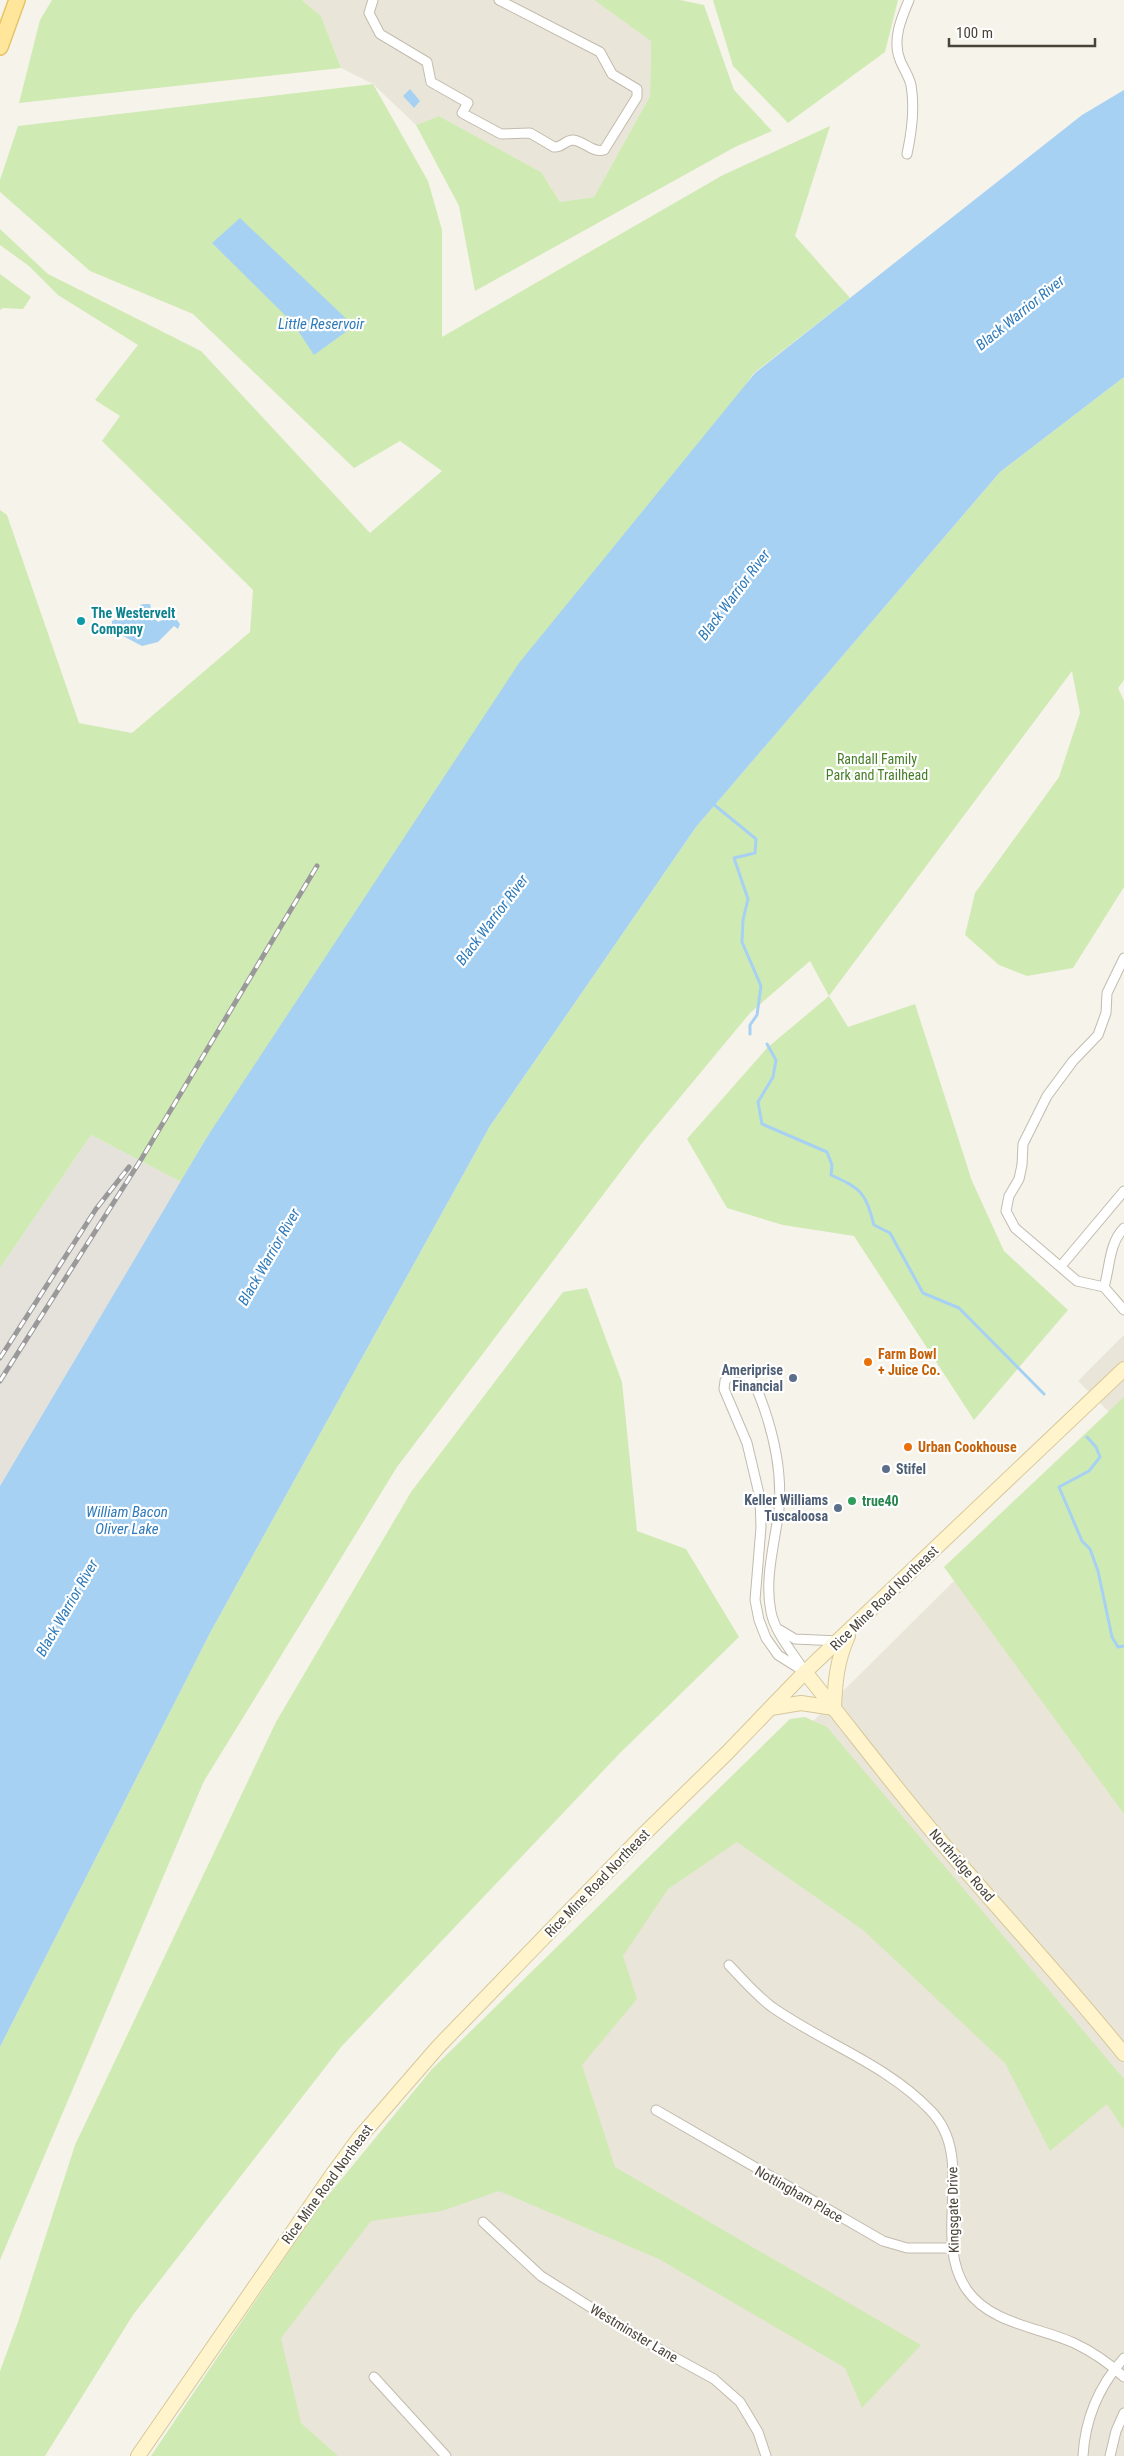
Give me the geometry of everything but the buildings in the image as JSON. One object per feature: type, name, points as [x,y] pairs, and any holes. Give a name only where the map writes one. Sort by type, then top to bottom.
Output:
[{"type":"main road","points":[[0,47],[17,0]]},
{"type":"main road","name":"Rice Mine Road Northeast","points":[[138,2456],[297,2224],[360,2137],[438,2047],[635,1843],[805,1672],[1124,1369]]},
{"type":"main road","points":[[771,1708],[801,1703],[834,1708],[835,1681],[841,1652],[850,1631]]},
{"type":"main road","name":"Northridge Road","points":[[805,1672],[868,1755],[1124,2054]]},
{"type":"street","points":[[373,0],[369,13],[374,27],[388,40],[428,62],[431,82],[468,103],[462,114],[501,134],[530,133],[554,147],[559,148],[575,140],[595,150],[604,150],[637,97],[637,89],[612,74],[600,52],[499,0]]},
{"type":"street","points":[[907,154],[912,130],[912,95],[910,82],[897,48],[897,36],[909,0]]},
{"type":"street","points":[[1124,958],[1107,992],[1106,1012],[1098,1035],[1073,1061],[1047,1096],[1022,1144],[1020,1172],[1009,1196],[1006,1211],[1015,1228],[1077,1281],[1104,1287],[1124,1310]]},
{"type":"street","points":[[1061,1266],[1124,1191]]},
{"type":"street","points":[[1104,1287],[1111,1251],[1117,1234],[1124,1228]]},
{"type":"street","points":[[739,1372],[748,1376],[755,1385],[770,1425],[779,1472],[779,1507],[769,1578],[771,1614],[778,1629],[805,1672],[778,1655],[766,1638],[754,1600],[761,1527],[760,1498],[748,1443],[724,1388],[725,1381],[731,1374],[739,1372]]},
{"type":"street","points":[[778,1629],[795,1639],[839,1641]]},
{"type":"street","name":"Kingsgate Drive","points":[[729,1964],[774,2008],[906,2087],[932,2111],[944,2131],[951,2154],[952,2248],[956,2271],[968,2292],[995,2315],[1074,2343],[1115,2368],[1124,2377]]},
{"type":"street","name":"Nottingham Place","points":[[656,2110],[883,2241],[907,2248],[952,2248]]},
{"type":"street","name":"Westminster Lane","points":[[483,2222],[541,2276],[641,2339],[714,2379],[740,2402],[758,2432],[766,2456]]},
{"type":"street","points":[[1083,2456],[1088,2419],[1098,2396],[1115,2368],[1124,2358]]},
{"type":"street","points":[[374,2377],[446,2456]]},
{"type":"street","points":[[1110,2456],[1116,2431],[1124,2413]]},
{"type":"shaded area","points":[[302,0],[594,0],[651,40],[650,96],[594,197],[560,202],[541,172],[439,116],[416,125],[373,84],[341,68],[321,16]]},
{"type":"shaded area","points":[[91,1135],[181,1182],[0,1486],[0,1268]]},
{"type":"shaded area","points":[[1124,1335],[1124,1427],[1078,1381]]},
{"type":"shaded area","points":[[971,1564],[1124,1768],[1124,2456],[304,2456],[227,2389],[421,2111]]},
{"type":"green space","points":[[52,0],[302,0],[321,16],[341,68],[19,103],[40,20]]},
{"type":"green space","points":[[594,0],[680,0],[704,5],[734,90],[772,131],[735,147],[475,291],[459,206],[416,125],[439,116],[541,172],[560,202],[594,197],[650,96],[651,41]]},
{"type":"green space","points":[[713,0],[898,0],[885,52],[788,123],[733,66]]},
{"type":"green space","points":[[373,84],[428,181],[442,230],[442,337],[723,175],[830,126],[795,236],[850,298],[754,373],[207,1137],[181,1182],[91,1135],[0,1268],[0,510],[7,515],[79,723],[132,733],[250,632],[253,590],[102,441],[120,416],[95,400],[138,345],[58,295],[29,266],[0,245],[0,229],[48,274],[201,351],[370,533],[442,471],[400,441],[354,468],[193,314],[90,271],[0,192],[0,180],[18,126]]},
{"type":"green space","points":[[0,274],[31,297],[23,309],[3,308],[0,310]]},
{"type":"green space","name":"Randall Family Park and Trailhead","points":[[1124,377],[1124,680],[1118,688],[1124,701],[1124,887],[1073,968],[1027,976],[999,965],[965,935],[975,893],[1059,777],[1080,713],[1072,671],[829,996],[810,961],[750,1013],[643,1142],[397,1467],[204,1781],[0,2260],[0,2047],[210,1633],[490,1126],[696,827],[1000,472]]},
{"type":"green space","points":[[829,996],[848,1027],[915,1004],[972,1181],[1004,1251],[1068,1310],[974,1420],[854,1236],[783,1225],[727,1208],[687,1139],[767,1048]]},
{"type":"green space","points":[[587,1288],[622,1382],[637,1531],[686,1549],[739,1637],[620,1753],[341,2047],[133,2315],[45,2456],[0,2456],[0,2371],[18,2322],[75,2145],[276,1722],[411,1492],[563,1292]]},
{"type":"green space","points":[[1124,1397],[1124,1814],[944,1567]]},
{"type":"green space","points":[[805,1717],[827,1727],[1124,2079],[1124,2130],[1107,2104],[1050,2151],[1005,2063],[863,1930],[737,1842],[668,1889],[623,1956],[637,1999],[582,2065],[615,2167],[921,2345],[862,2408],[845,2368],[659,2259],[499,2191],[442,2211],[371,2221],[281,2338],[301,2423],[338,2456],[151,2456],[321,2204],[432,2069],[790,1719]]},
{"type":"water","points":[[410,89],[420,101],[414,108],[403,96]]},
{"type":"water","name":"William Bacon Oliver Lake","points":[[1124,90],[1124,377],[1000,472],[696,827],[490,1126],[210,1633],[0,2047],[0,1486],[207,1137],[519,663],[755,373],[1082,115]]},
{"type":"water","name":"Little Reservoir","points":[[240,218],[354,326],[314,355],[293,323],[212,243]]},
{"type":"water","points":[[150,604],[154,617],[158,622],[173,615],[180,624],[178,629],[174,626],[158,642],[142,646],[121,635],[112,626],[112,621],[121,617],[140,618],[140,605]]},
{"type":"waterway","points":[[712,803],[756,839],[755,853],[734,858],[748,899],[743,920],[742,942],[761,986],[757,1015],[750,1025],[750,1034]]},
{"type":"waterway","points":[[767,1044],[776,1060],[773,1077],[758,1102],[762,1124],[827,1152],[832,1165],[831,1175],[856,1188],[865,1198],[874,1225],[890,1233],[923,1293],[959,1308],[1044,1394]]},
{"type":"waterway","points":[[1087,1437],[1096,1447],[1100,1457],[1089,1471],[1059,1487],[1082,1541],[1090,1549],[1098,1571],[1112,1637],[1118,1647],[1124,1646]]},
{"type":"railway","points":[[0,1381],[142,1158],[317,866]]},
{"type":"railway","points":[[0,1358],[96,1209],[129,1167]]},
{"type":"place","name":"The Westervelt Company","points":[[81,621]]},
{"type":"place","name":"Farm Bowl + Juice Co.","points":[[868,1362]]},
{"type":"place","name":"Ameriprise Financial","points":[[793,1378]]},
{"type":"place","name":"Urban Cookhouse","points":[[908,1447]]},
{"type":"place","name":"Stifel","points":[[886,1469]]},
{"type":"place","name":"true40","points":[[852,1501]]},
{"type":"place","name":"Keller Williams Tuscaloosa","points":[[838,1508]]},
{"type":"water label","name":"Black Warrior River","points":[[1020,313]]},
{"type":"water label","name":"Black Warrior River","points":[[734,595]]},
{"type":"water label","name":"Black Warrior River","points":[[492,920]]},
{"type":"water label","name":"Black Warrior River","points":[[269,1257]]},
{"type":"water label","name":"Black Warrior River","points":[[67,1608]]}]
